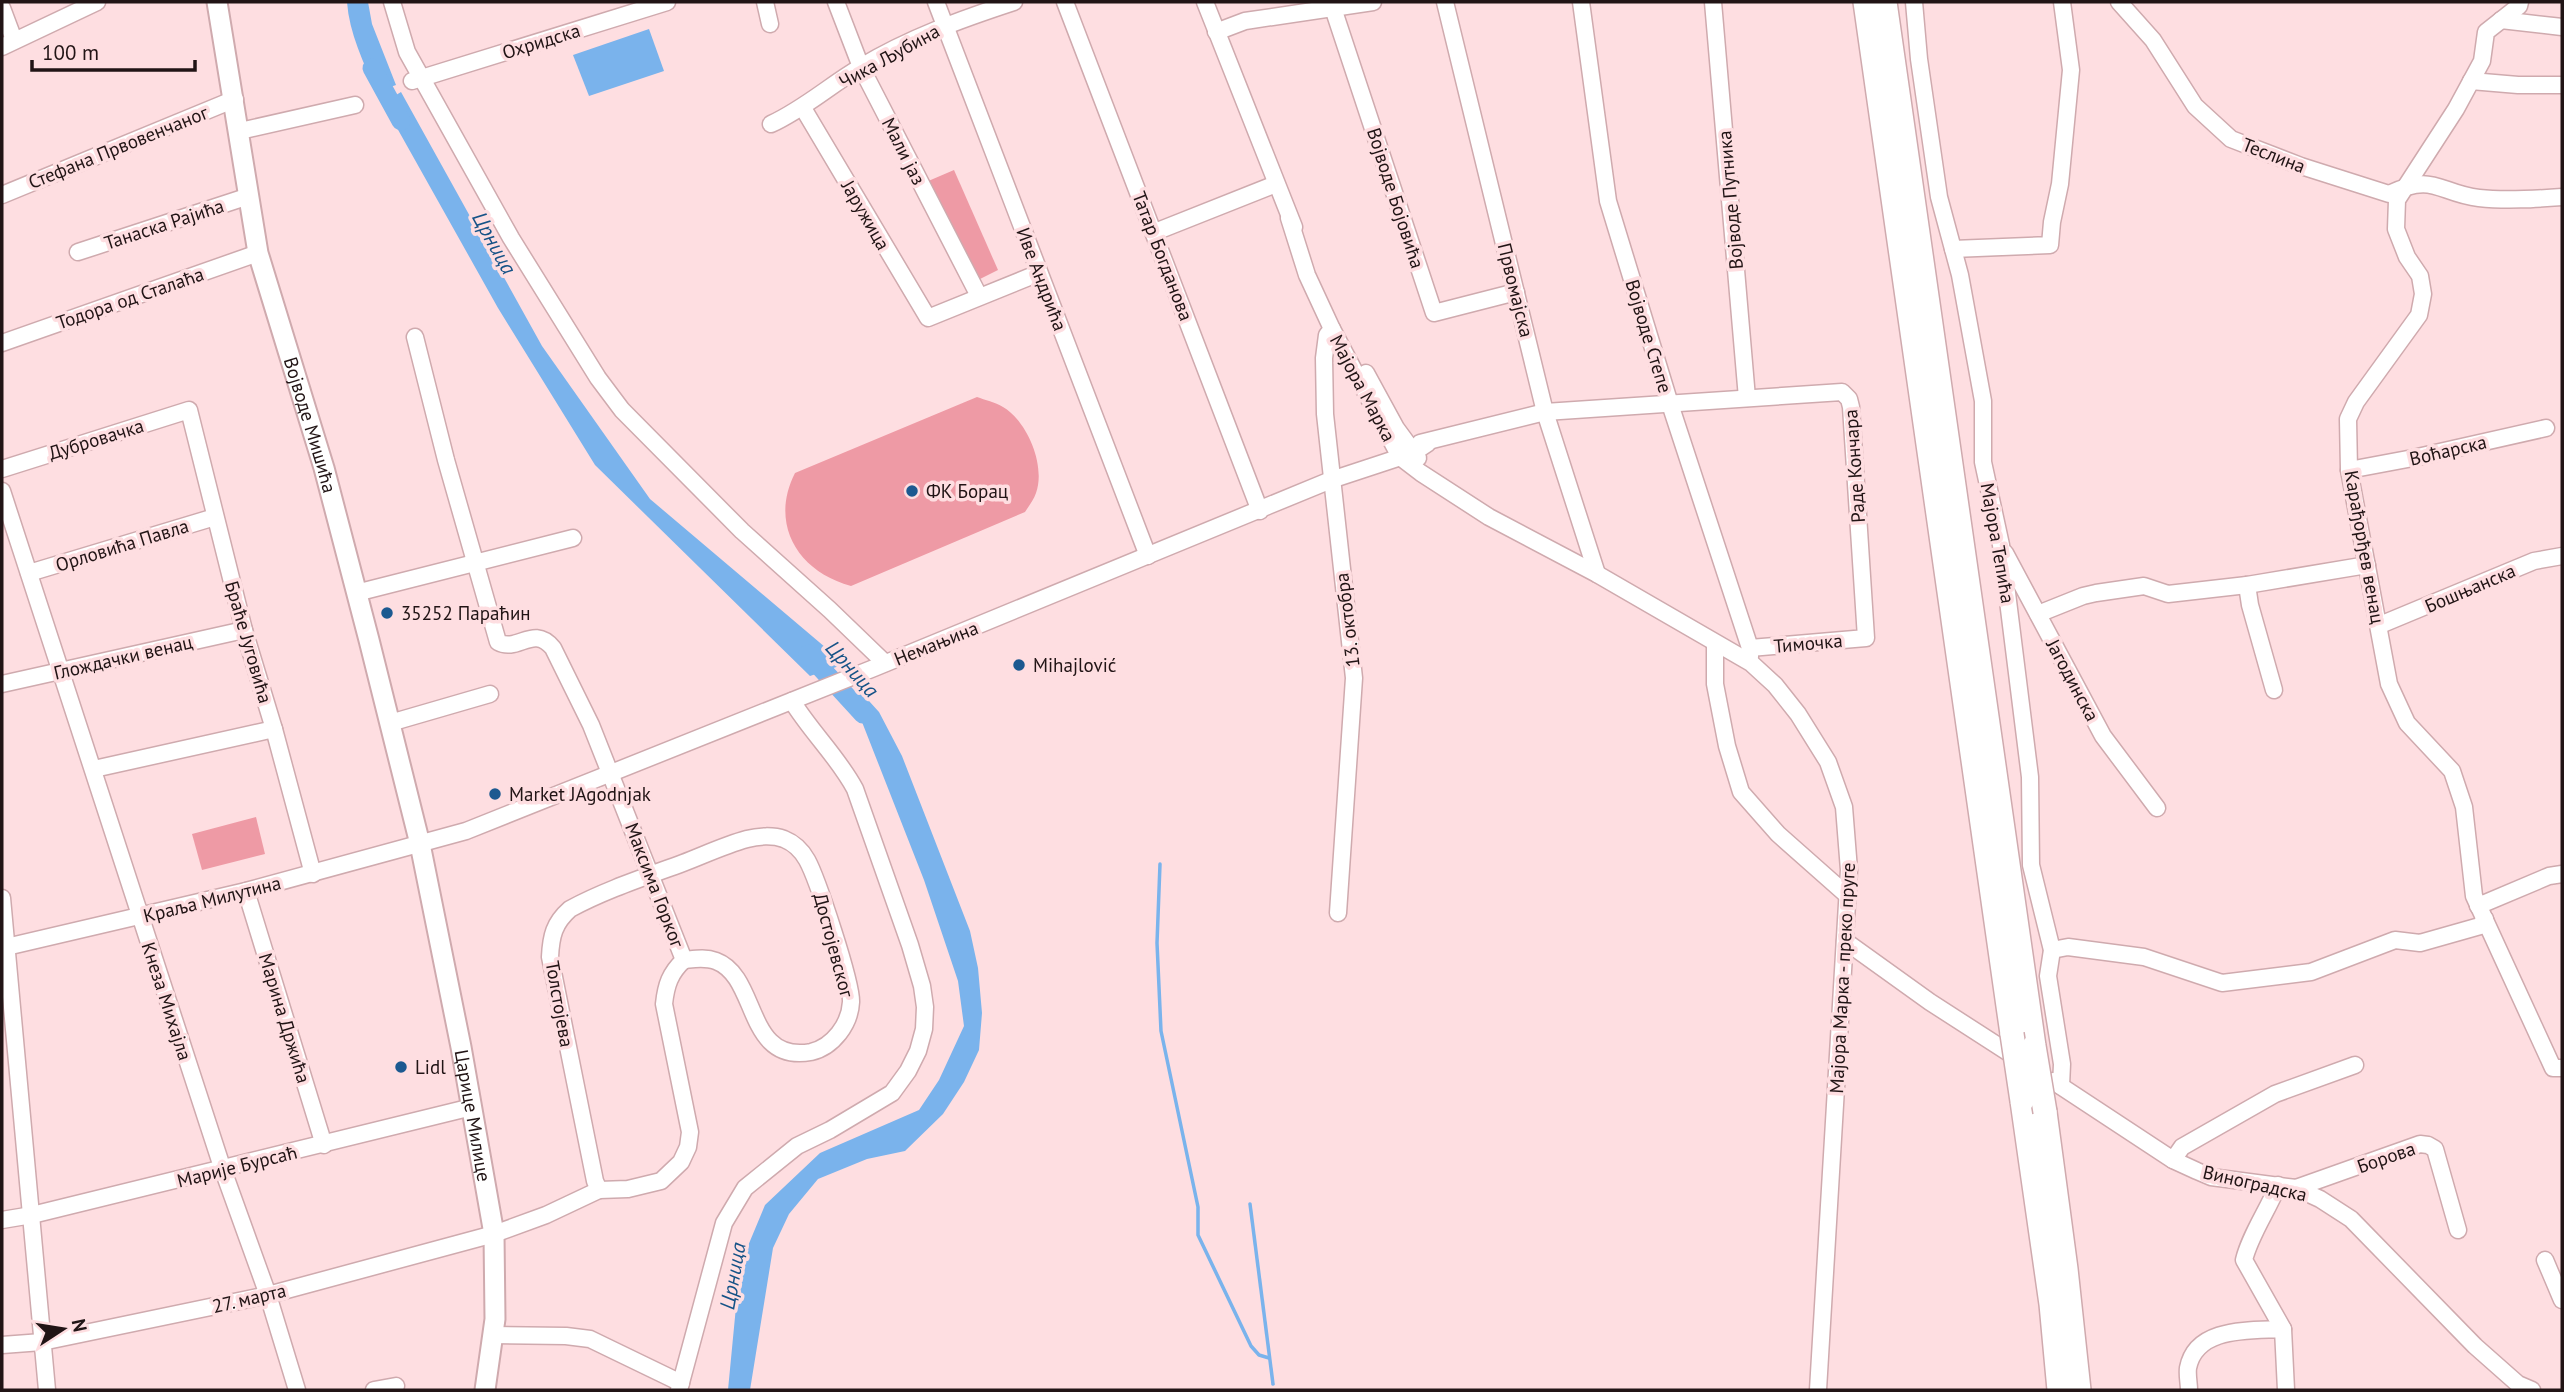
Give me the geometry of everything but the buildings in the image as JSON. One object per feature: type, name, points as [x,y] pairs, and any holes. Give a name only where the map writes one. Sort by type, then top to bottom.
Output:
[{"type":"highway","points":[[1865,2],[2051,1304],[2059,1390]]},
{"type":"highway","points":[[1885,2],[2045,1112],[2079,1390]]},
{"type":"main road","name":"Војводе Мишића","points":[[217,2],[235,99],[258,253],[324,468],[420,844]]},
{"type":"main road","name":"Царице Милице","points":[[420,844],[494,1234],[493,1335],[485,1390]]},
{"type":"street","points":[[2,8],[8,43],[97,2]]},
{"type":"street","points":[[393,2],[417,79],[588,365],[622,411],[742,531],[830,610],[880,665]]},
{"type":"street","points":[[765,2],[770,24]]},
{"type":"street","name":"Мали јаз","points":[[836,2],[861,67],[979,296]]},
{"type":"street","name":"Иве Андрића","points":[[936,2],[1148,556]]},
{"type":"street","name":"Чика Љубина","points":[[771,124],[803,108],[861,67],[945,25],[1014,2]]},
{"type":"street","name":"Татар Богданова","points":[[1065,2],[1155,232],[1259,511]]},
{"type":"street","name":"Мајора Марка","points":[[1205,2],[1289,218],[1307,275],[1332,329],[1404,450],[1489,517],[1693,630]]},
{"type":"street","points":[[1216,32],[1245,20],[1333,5],[1373,2]]},
{"type":"street","name":"Првомајска","points":[[1445,2],[1545,412],[1597,575]]},
{"type":"street","name":"Војводе Степе","points":[[1581,2],[1608,201],[1750,656]]},
{"type":"street","name":"Војводе Путника","points":[[1713,2],[1747,398]]},
{"type":"street","name":"Мајора Тепића","points":[[1914,2],[1938,197],[1960,275],[1983,401],[1983,462],[2001,545],[2030,777],[2031,865],[2052,950],[2048,976],[2062,1064],[2061,1086]]},
{"type":"street","points":[[1953,249],[2050,244],[2060,184],[2071,70],[2062,2]]},
{"type":"street","name":"Теслина","points":[[2119,2],[2153,40],[2195,106],[2231,139],[2301,166],[2389,194],[2405,186],[2426,183],[2477,198],[2562,197]]},
{"type":"street","name":"Карађорђев венац","points":[[2520,2],[2519,6],[2486,32],[2482,61],[2456,109],[2397,200],[2396,229],[2407,257],[2420,276],[2423,294],[2419,315],[2356,402],[2348,419],[2349,470],[2389,684],[2407,723],[2452,771],[2464,807],[2474,896],[2553,1068],[2562,1068]]},
{"type":"street","name":"Охридска","points":[[417,79],[661,3]]},
{"type":"street","name":"Војводе Бојовића","points":[[1333,5],[1434,313],[1516,292]]},
{"type":"street","points":[[2501,20],[2562,27]]},
{"type":"street","points":[[2471,81],[2562,85]]},
{"type":"street","name":"Стефана Првовенчаног","points":[[2,195],[235,99]]},
{"type":"street","points":[[240,131],[355,105]]},
{"type":"street","name":"Јаружица","points":[[803,108],[925,316],[933,318],[979,296]]},
{"type":"street","points":[[1155,232],[1276,184]]},
{"type":"street","name":"Танаска Рајића","points":[[78,252],[249,196]]},
{"type":"street","name":"Мајора Марка","points":[[1289,218],[1404,450]]},
{"type":"street","name":"Тодора од Сталаћа","points":[[2,343],[258,253]]},
{"type":"street","points":[[979,296],[1039,272]]},
{"type":"street","name":"13. октобра","points":[[1332,329],[1327,335],[1324,358],[1325,414],[1354,678],[1338,913]]},
{"type":"street","points":[[415,337],[474,563]]},
{"type":"street","name":"Раде Кончара","points":[[1545,412],[1842,392],[1849,399],[1866,638]]},
{"type":"street","name":"Дубровачка","points":[[2,469],[190,410]]},
{"type":"street","name":"Браће Југовића","points":[[190,410],[244,630],[313,874]]},
{"type":"street","name":"Немањина","points":[[420,844],[473,828],[1404,450],[1545,412]]},
{"type":"street","name":"Воћарска","points":[[2349,470],[2546,428]]},
{"type":"street","name":"Кнеза Михајла","points":[[2,491],[94,768],[222,1170],[268,1295],[297,1390]]},
{"type":"street","name":"Орловића Павла","points":[[29,573],[215,517]]},
{"type":"street","points":[[356,593],[573,538]]},
{"type":"street","name":"Јагодинска","points":[[2001,545],[2103,736],[2157,808]]},
{"type":"street","name":"Бошњанска","points":[[2380,625],[2534,561],[2562,556]]},
{"type":"street","name":"Максима Горког","points":[[474,563],[498,642],[502,645],[538,637],[546,639],[553,648],[586,714],[652,875],[684,960],[673,971],[666,986],[664,1004],[690,1132],[688,1147],[681,1162],[661,1181],[628,1189],[599,1190],[546,1215],[494,1234]]},
{"type":"street","points":[[2038,614],[2083,596],[2144,586],[2168,594],[2247,585],[2367,565]]},
{"type":"street","points":[[2247,585],[2274,690]]},
{"type":"street","name":"Глождачки венац","points":[[2,684],[244,630]]},
{"type":"street","name":"Мајора Марка - преко пруге","points":[[1693,630],[1715,643],[1750,656],[1775,685],[1798,713],[1828,762],[1844,807],[1848,858],[1846,941],[1818,1390]]},
{"type":"street","name":"Тимочка","points":[[1750,656],[1866,638]]},
{"type":"street","points":[[1715,643],[1715,684],[1727,746],[1741,792],[1778,834],[1848,895]]},
{"type":"street","points":[[390,723],[490,694]]},
{"type":"street","points":[[493,1335],[590,1339],[680,1386],[724,1223],[745,1188],[797,1146],[830,1130],[892,1093],[918,1051],[924,1029],[925,1007],[911,945],[855,789],[845,770],[810,729],[795,699]]},
{"type":"street","points":[[94,768],[274,729]]},
{"type":"street","name":"Достојевског","points":[[652,875],[748,838],[783,839],[797,847],[807,860],[815,879],[847,979],[851,1001],[848,1017],[834,1040],[824,1047],[811,1052],[796,1053],[781,1048],[769,1040],[754,1019],[732,972],[717,961],[702,958],[684,960]]},
{"type":"street","name":"Краља Милутина","points":[[5,948],[246,891],[420,844]]},
{"type":"street","points":[[2052,950],[2068,947],[2144,957],[2222,983],[2311,972],[2395,940],[2420,943],[2480,926],[2482,913],[2549,877],[2562,874]]},
{"type":"street","name":"Толстојева","points":[[599,1190],[550,957],[551,940],[560,918],[570,909],[652,875]]},
{"type":"street","name":"Марина Држића","points":[[246,891],[324,1145]]},
{"type":"street","points":[[2,898],[47,1390]]},
{"type":"street","name":"Виноградска","points":[[1846,941],[1930,1002],[2173,1160],[2211,1177],[2296,1188],[2320,1199],[2351,1219],[2475,1346],[2518,1384],[2532,1390]]},
{"type":"street","points":[[2173,1160],[2182,1147],[2275,1094],[2355,1065]]},
{"type":"street","name":"Марије Бурсаћ","points":[[2,1220],[222,1170],[472,1107]]},
{"type":"street","name":"Борова","points":[[2296,1188],[2420,1144],[2428,1145],[2435,1149],[2458,1230]]},
{"type":"street","points":[[2278,1185],[2267,1213],[2247,1246],[2244,1260],[2283,1329],[2286,1390]]},
{"type":"street","name":"27. марта","points":[[2,1345],[42,1342],[268,1295],[494,1234]]},
{"type":"street","points":[[2545,1260],[2562,1300]]},
{"type":"street","points":[[2189,1390],[2188,1367],[2197,1350],[2209,1338],[2232,1332],[2283,1329]]},
{"type":"street","points":[[374,1390],[396,1386]]},
{"type":"shaded area","points":[[954,170],[998,270],[976,281],[926,182]]},
{"type":"shaded area","name":"ФК Борац","points":[[977,397],[1000,405],[1020,422],[1027,433],[1036,457],[1038,482],[1035,495],[1025,512],[851,586],[816,570],[803,558],[787,527],[785,510],[795,473]]},
{"type":"shaded area","points":[[256,817],[265,854],[202,870],[192,834]]},
{"type":"water","points":[[347,2],[368,2],[372,24],[396,85],[376,92],[354,36]]},
{"type":"water","points":[[649,29],[664,71],[589,96],[573,55]]},
{"type":"water","points":[[401,92],[542,346],[650,499],[845,664],[810,676],[595,465],[498,308],[383,103]]},
{"type":"water","points":[[859,690],[879,712],[902,756],[970,931],[978,968],[982,1013],[979,1050],[964,1082],[943,1114],[905,1151],[867,1159],[818,1179],[789,1214],[773,1248],[750,1390],[728,1390],[740,1265],[765,1205],[820,1153],[919,1110],[939,1080],[964,1026],[958,981],[924,880],[862,722],[841,697]]},
{"type":"waterway","name":"Црница","points":[[372,68],[401,121]]},
{"type":"waterway","name":"Црница","points":[[808,654],[863,714]]},
{"type":"waterway","points":[[1160,864],[1157,943],[1161,1031],[1198,1207],[1198,1235],[1251,1346],[1259,1355],[1269,1358]]},
{"type":"waterway","points":[[1250,1204],[1273,1384]]},
{"type":"place","name":"ФК Борац","points":[[912,491]]},
{"type":"place","name":"35252 Параћин","points":[[387,613]]},
{"type":"place","name":"Mihajlović","points":[[1019,665]]},
{"type":"place","name":"Market JAgodnjak","points":[[495,794]]},
{"type":"place","name":"Lidl","points":[[401,1067]]}]
